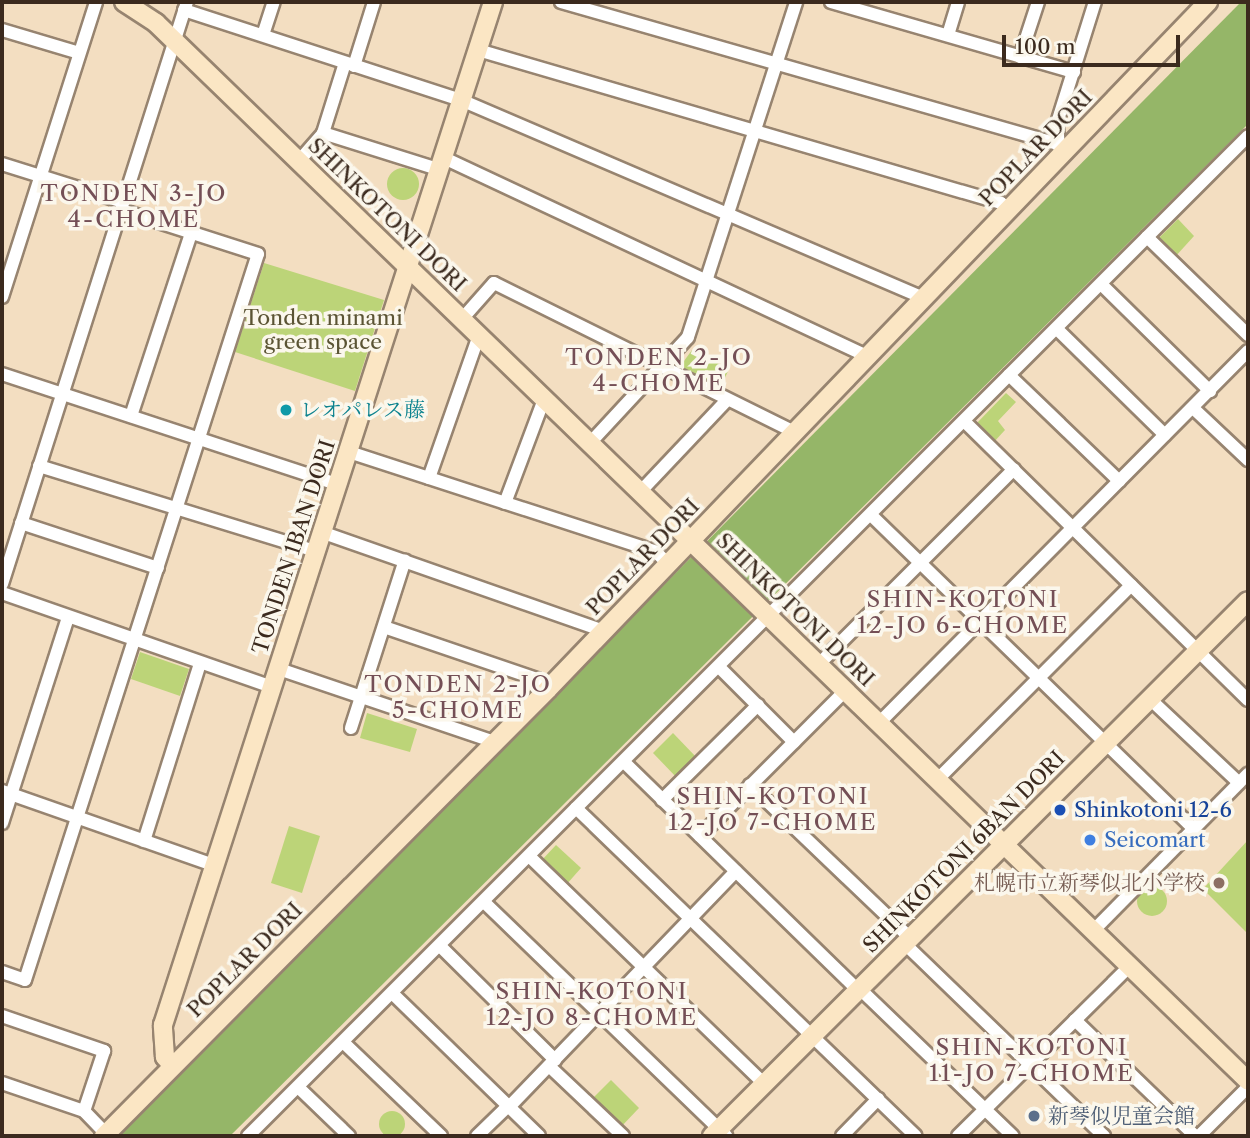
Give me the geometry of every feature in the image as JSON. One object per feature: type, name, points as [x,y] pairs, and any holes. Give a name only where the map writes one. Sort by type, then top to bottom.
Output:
[{"type":"street","points":[[2,297],[96,2]]},
{"type":"street","name":"SHINKOTONI DORI","points":[[124,2],[174,40],[1248,1081]]},
{"type":"street","points":[[263,36],[274,2]]},
{"type":"street","points":[[299,161],[323,133],[374,2]]},
{"type":"street","name":"TONDEN 1BAN DORI","points":[[172,1065],[164,1057],[163,1025],[318,552],[493,2]]},
{"type":"street","points":[[561,2],[1059,147],[1074,72],[1096,2]]},
{"type":"street","points":[[590,443],[688,337],[796,2]]},
{"type":"street","points":[[831,2],[876,8],[948,35],[1074,72]]},
{"type":"street","points":[[948,35],[958,2]]},
{"type":"street","points":[[1020,57],[1038,2]]},
{"type":"street","name":"POPLAR DORI","points":[[105,1135],[548,689],[921,297],[1007,211],[1059,147],[1208,2]]},
{"type":"street","points":[[2,584],[186,6],[263,36],[461,100],[921,297]]},
{"type":"street","points":[[2,30],[79,53]]},
{"type":"street","points":[[478,50],[1002,203],[1007,211]]},
{"type":"street","points":[[323,133],[440,163],[706,279],[867,356]]},
{"type":"street","points":[[252,1135],[1147,237],[1246,143]]},
{"type":"street","points":[[2,164],[191,233],[258,254],[25,980],[2,972]]},
{"type":"street","points":[[131,416],[191,233]]},
{"type":"street","points":[[1147,237],[1248,335]]},
{"type":"street","points":[[462,319],[494,283],[726,401],[794,432]]},
{"type":"street","points":[[1101,284],[1210,391]]},
{"type":"street","points":[[1057,329],[1165,435]]},
{"type":"street","points":[[429,478],[479,335]]},
{"type":"street","points":[[878,723],[1248,351]]},
{"type":"street","points":[[2,374],[339,485]]},
{"type":"street","points":[[1009,375],[1119,481]]},
{"type":"street","points":[[505,503],[544,399]]},
{"type":"street","points":[[640,492],[726,401]]},
{"type":"street","points":[[1193,408],[1248,460]]},
{"type":"street","points":[[964,421],[1248,700]]},
{"type":"street","points":[[349,452],[656,552],[667,564]]},
{"type":"street","points":[[39,466],[176,512],[318,552]]},
{"type":"street","points":[[818,664],[1014,469]]},
{"type":"street","points":[[871,515],[1194,829]]},
{"type":"street","points":[[21,523],[158,568]]},
{"type":"street","points":[[324,533],[604,631]]},
{"type":"street","points":[[351,728],[405,561]]},
{"type":"street","points":[[937,780],[1131,585]]},
{"type":"street","points":[[2,593],[67,620],[272,687]]},
{"type":"street","name":"SHINKOTONI 6BAN DORI","points":[[719,1134],[764,1084],[1248,601]]},
{"type":"street","points":[[2,823],[6,792],[67,620]]},
{"type":"street","points":[[384,628],[537,678],[548,689]]},
{"type":"street","points":[[144,841],[200,663]]},
{"type":"street","points":[[719,667],[794,741]]},
{"type":"street","points":[[279,669],[362,694],[495,742]]},
{"type":"street","points":[[700,836],[845,691]]},
{"type":"street","points":[[1093,931],[1244,778],[1150,699]]},
{"type":"street","points":[[662,800],[758,705]]},
{"type":"street","points":[[624,762],[1013,1136]]},
{"type":"street","points":[[750,785],[1104,1136]]},
{"type":"street","points":[[6,792],[216,866]]},
{"type":"street","points":[[576,808],[916,1136]]},
{"type":"street","points":[[529,856],[764,1084]]},
{"type":"street","points":[[477,1136],[600,1014],[736,871]]},
{"type":"street","points":[[484,902],[719,1134]]},
{"type":"street","points":[[440,946],[623,1136]]},
{"type":"street","points":[[958,1136],[1130,966]]},
{"type":"street","points":[[392,993],[539,1136]]},
{"type":"street","points":[[2,1016],[104,1051],[84,1111]]},
{"type":"street","points":[[1075,1020],[1197,1136],[1248,1087]]},
{"type":"street","points":[[343,1042],[441,1136]]},
{"type":"street","points":[[2,1083],[84,1111],[105,1135]]},
{"type":"street","points":[[298,1087],[349,1136]]},
{"type":"street","points":[[842,1136],[878,1099]]},
{"type":"green space","points":[[1241,2],[1248,2],[1248,124],[230,1136],[118,1136]]},
{"type":"green space","points":[[403,168],[414,173],[419,184],[414,195],[403,200],[392,195],[387,184],[392,173]]},
{"type":"green space","points":[[1178,219],[1194,236],[1175,257],[1157,240]]},
{"type":"green space","name":"Tonden minami green space","points":[[264,263],[384,300],[355,391],[235,352]]},
{"type":"green space","points":[[692,350],[729,369],[718,393],[676,372]]},
{"type":"green space","points":[[1006,393],[1016,402],[998,421],[1005,430],[993,443],[975,425]]},
{"type":"green space","points":[[140,652],[189,669],[180,696],[131,679]]},
{"type":"green space","points":[[367,713],[417,729],[410,752],[360,738]]},
{"type":"green space","points":[[673,733],[697,758],[678,779],[653,753]]},
{"type":"green space","points":[[289,826],[320,836],[302,893],[271,883]]},
{"type":"green space","points":[[1248,840],[1248,934],[1203,889]]},
{"type":"green space","points":[[556,845],[581,868],[566,885],[541,861]]},
{"type":"green space","points":[[1152,886],[1162,891],[1167,901],[1162,911],[1152,916],[1142,911],[1137,901],[1142,891]]},
{"type":"green space","points":[[611,1080],[639,1108],[620,1128],[591,1100]]},
{"type":"green space","points":[[392,1111],[401,1115],[405,1124],[401,1133],[392,1137],[383,1133],[379,1124],[383,1115]]},
{"type":"place","name":"レオパレス藤","points":[[286,410]]},
{"type":"place","name":"Shinkotoni 12-6","points":[[1060,810]]},
{"type":"place","name":"Seicomart","points":[[1090,840]]},
{"type":"place","name":"札幌市立新琴似北小学校","points":[[1219,883]]},
{"type":"place","name":"新琴似児童会館","points":[[1034,1116]]},
{"type":"district","name":"TONDEN 3-JO 4-CHOME","points":[[134,206]]},
{"type":"district","name":"TONDEN 2-JO 4-CHOME","points":[[659,370]]},
{"type":"district","name":"SHIN-KOTONI 12-JO 6-CHOME","points":[[963,612]]},
{"type":"district","name":"TONDEN 2-JO 5-CHOME","points":[[458,697]]},
{"type":"district","name":"SHIN-KOTONI 12-JO 7-CHOME","points":[[773,809]]},
{"type":"district","name":"SHIN-KOTONI 12-JO 8-CHOME","points":[[592,1004]]},
{"type":"district","name":"SHIN-KOTONI 11-JO 7-CHOME","points":[[1032,1060]]}]
